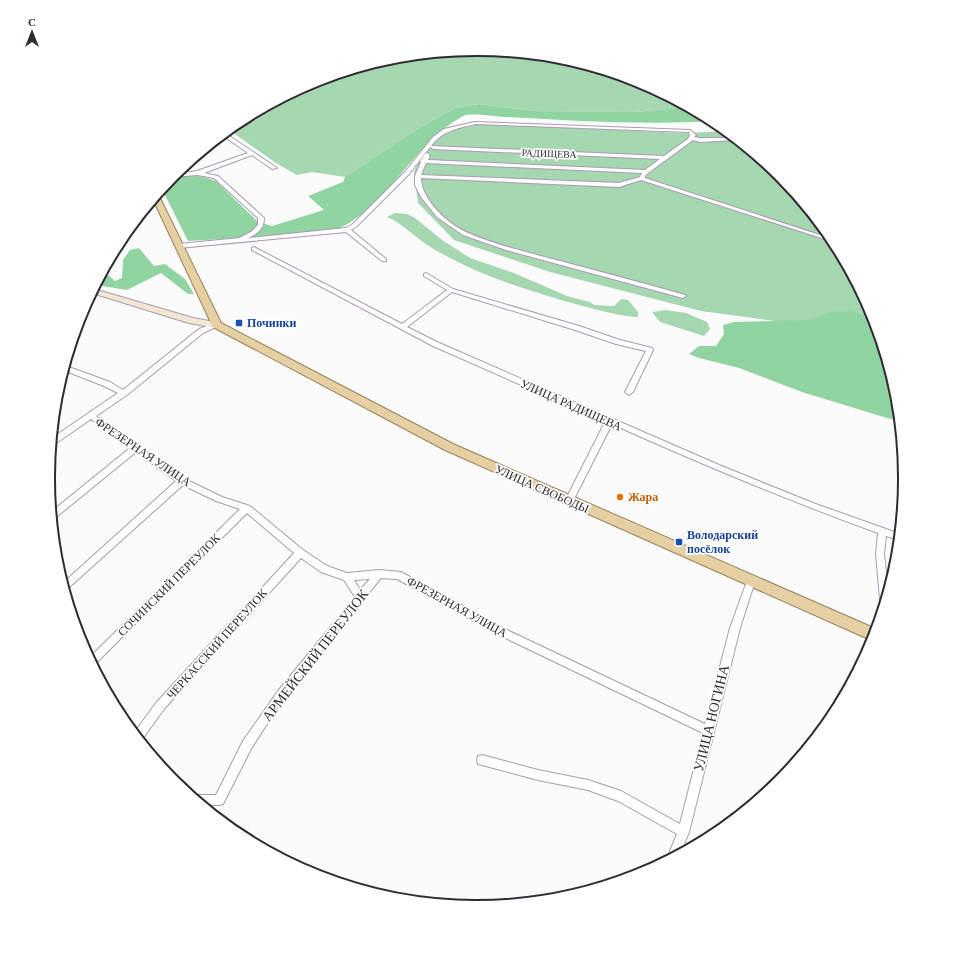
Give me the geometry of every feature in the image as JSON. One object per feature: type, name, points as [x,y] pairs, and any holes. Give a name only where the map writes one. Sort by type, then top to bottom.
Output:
[{"type":"main road","points":[[159,202],[217,325]]},
{"type":"main road","name":"УЛИЦА СВОБОДЫ","points":[[217,325],[448,447],[869,632]]},
{"type":"street","points":[[179,246],[347,230],[355,225],[397,183],[435,138],[446,130],[475,123],[690,132],[692,136],[700,140],[726,139]]},
{"type":"street","points":[[682,296],[508,249],[466,234],[439,216],[424,198],[418,185],[418,176],[423,161],[433,147],[444,136],[459,130],[484,125],[692,136]]},
{"type":"street","points":[[642,178],[646,172],[666,158],[692,136]]},
{"type":"street","points":[[229,137],[274,168]]},
{"type":"street","name":"РАДИЩЕВА","points":[[433,147],[666,158]]},
{"type":"street","points":[[184,175],[198,173],[253,153]]},
{"type":"street","points":[[423,161],[646,172]]},
{"type":"street","points":[[198,173],[216,177],[261,218],[261,225],[253,233],[239,240]]},
{"type":"street","points":[[418,176],[619,185],[642,178],[822,236]]},
{"type":"street","points":[[347,230],[384,260]]},
{"type":"street","name":"УЛИЦА РАДИЩЕВА","points":[[254,249],[435,344],[609,422],[716,467],[894,535]]},
{"type":"street","points":[[426,275],[450,290],[577,328],[618,342],[650,350],[628,392]]},
{"type":"street","points":[[402,327],[450,290]]},
{"type":"street","points":[[98,292],[192,321],[217,325]]},
{"type":"street","points":[[57,438],[124,393],[201,331],[217,325]]},
{"type":"street","points":[[69,370],[107,384],[124,393]]},
{"type":"street","name":"ФРЕЗЕРНАЯ УЛИЦА","points":[[91,416],[182,481],[219,499],[247,508],[300,553],[324,569],[347,577],[379,574],[398,575],[500,631],[707,730]]},
{"type":"street","points":[[569,501],[609,422]]},
{"type":"street","points":[[57,512],[135,448]]},
{"type":"street","points":[[68,583],[182,481]]},
{"type":"street","name":"СОЧИНСКИЙ ПЕРЕУЛОК","points":[[96,658],[247,508]]},
{"type":"street","points":[[882,531],[880,554],[884,588]]},
{"type":"street","name":"ЧЕРКАССКИЙ ПЕРЕУЛОК","points":[[141,734],[160,706],[300,553]]},
{"type":"street","name":"АРМЕЙСКИЙ ПЕРЕУЛОК","points":[[205,800],[218,800],[247,745],[281,694],[379,574]]},
{"type":"street","points":[[347,577],[360,597]]},
{"type":"street","name":"УЛИЦА НОГИНА","points":[[676,849],[735,628],[750,581]]},
{"type":"street","points":[[482,760],[538,775],[588,785],[621,796],[682,832]]},
{"type":"shaded area","points":[[897,510],[895,528],[893,528]]},
{"type":"green space","points":[[476,56],[504,57],[559,65],[612,79],[663,100],[678,108],[635,112],[535,111],[479,104],[455,108],[417,129],[345,177],[312,172],[297,175],[276,163],[234,134],[266,113],[315,89],[367,71],[421,60]]},
{"type":"green space","points":[[479,104],[535,111],[635,112],[678,108],[701,122],[662,123],[611,122],[478,115],[463,116],[445,128],[430,141],[374,204],[358,217],[340,228],[258,237],[188,241],[165,195],[183,176],[187,175],[213,180],[217,182],[258,222],[272,226],[324,210],[308,196],[343,182],[345,177],[417,129],[455,108]]},
{"type":"green space","points":[[481,124],[686,133],[716,131],[754,161],[775,180],[811,221],[842,267],[855,292],[871,330],[805,325],[701,311],[550,272],[454,240],[418,203],[414,171],[427,148],[439,138],[456,129]]},
{"type":"green space","points":[[395,213],[407,214],[415,218],[442,240],[470,258],[514,273],[567,296],[590,302],[594,305],[614,306],[621,299],[628,300],[638,312],[638,317],[616,314],[579,305],[522,288],[485,274],[449,258],[387,217]]},
{"type":"green space","points":[[139,248],[154,266],[165,264],[185,279],[194,294],[188,294],[161,273],[127,290],[101,286],[107,276],[115,281],[122,278],[123,260],[130,250]]},
{"type":"green space","points":[[666,310],[686,313],[707,322],[710,329],[704,336],[660,322],[652,312]]},
{"type":"green space","points":[[849,311],[865,316],[884,369],[894,420],[802,392],[739,368],[689,354],[699,346],[716,346],[724,334],[723,325],[734,322],[812,320],[830,312]]},
{"type":"place","name":"Починки","points":[[239,323]]},
{"type":"place","name":"Жара","points":[[620,497]]},
{"type":"place","name":"Володарский посёлок","points":[[679,542]]}]
